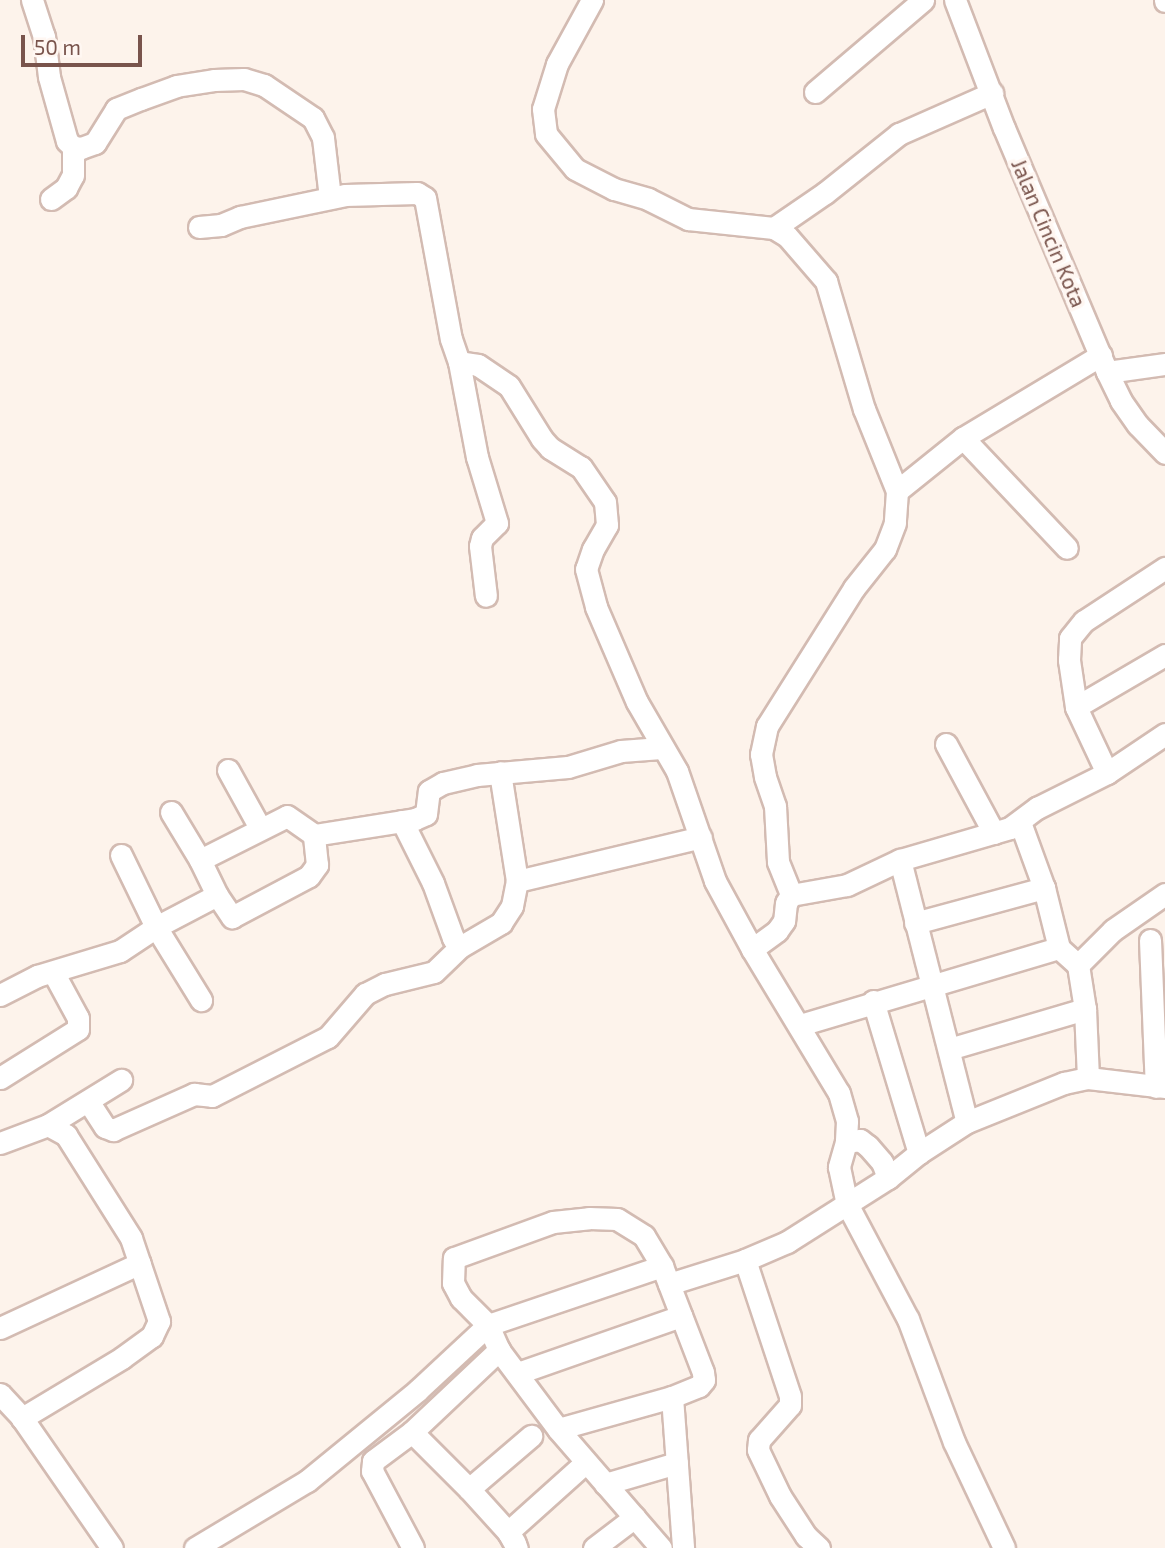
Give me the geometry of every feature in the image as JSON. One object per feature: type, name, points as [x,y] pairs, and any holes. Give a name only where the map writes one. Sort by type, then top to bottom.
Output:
[{"type":"street","points":[[32,0],[44,36],[49,77],[67,141],[73,147],[81,148],[96,143],[116,109],[176,86],[244,79],[264,85],[313,118],[323,138],[330,198]]},
{"type":"street","points":[[592,0],[557,64],[543,108],[546,134],[562,156],[592,179],[660,204],[688,219],[774,228],[787,236],[826,281],[875,442],[897,491],[895,523],[884,549],[854,588],[767,726],[761,754],[765,777],[775,806],[778,862],[791,895]]},
{"type":"street","points":[[814,92],[923,0]]},
{"type":"street","name":"Jalan Cincin Kota","points":[[955,0],[1121,401],[1138,425],[1165,453]]},
{"type":"street","points":[[774,228],[825,193],[899,134],[992,93]]},
{"type":"street","points":[[51,199],[66,188],[74,175],[73,147]]},
{"type":"street","points":[[199,227],[220,225],[240,217],[330,198],[416,193],[425,198],[477,457],[497,523],[482,538],[480,546],[486,596]]},
{"type":"street","points":[[459,362],[478,365],[509,386],[550,448],[582,467],[598,489],[608,513],[607,525],[587,563],[587,576],[605,631],[661,748],[677,771],[715,881],[752,949],[839,1093],[847,1121],[846,1142],[839,1167],[847,1204],[908,1319],[954,1443],[1004,1548]]},
{"type":"street","points":[[897,491],[963,438],[1104,364],[1165,364]]},
{"type":"street","points":[[963,438],[1067,548]]},
{"type":"street","points":[[1107,774],[1076,707],[1069,660],[1070,638],[1084,621],[1165,568]]},
{"type":"street","points":[[1076,707],[1165,655]]},
{"type":"street","points":[[752,949],[777,931],[784,921],[786,903],[791,895],[847,885],[900,860],[994,833],[1020,822],[1037,808],[1107,774],[1165,734]]},
{"type":"street","points":[[946,744],[994,833]]},
{"type":"street","points":[[200,860],[287,816],[314,835],[402,821],[426,814],[429,791],[435,786],[500,772],[568,767],[621,751],[661,748]]},
{"type":"street","points":[[228,770],[260,828]]},
{"type":"street","points":[[88,1101],[105,1127],[113,1130],[194,1094],[212,1096],[328,1037],[365,994],[385,984],[434,972],[460,947],[491,930],[509,914],[517,881],[500,772]]},
{"type":"street","points":[[171,812],[200,860],[216,895],[232,917],[309,876],[317,865],[314,835]]},
{"type":"street","points":[[402,821],[442,905],[453,938],[460,947]]},
{"type":"street","points":[[1020,822],[1044,888],[1059,948],[1078,965],[1085,1009],[1088,1078]]},
{"type":"street","points":[[517,881],[701,837]]},
{"type":"street","points":[[121,855],[156,927],[201,1000]]},
{"type":"street","points":[[900,860],[967,1122]]},
{"type":"street","points":[[915,923],[1044,888]]},
{"type":"street","points":[[1078,965],[1113,930],[1165,894]]},
{"type":"street","points":[[0,995],[37,976],[120,951],[156,927],[216,895]]},
{"type":"street","points":[[195,1548],[307,1481],[418,1390],[488,1325],[665,1275],[745,1260],[787,1241],[847,1204],[967,1122],[1064,1083],[1088,1078],[1160,1087],[1150,940]]},
{"type":"street","points":[[800,1026],[873,1001],[1059,948]]},
{"type":"street","points":[[0,1078],[78,1029],[78,1018],[53,972]]},
{"type":"street","points":[[873,1001],[919,1153]]},
{"type":"street","points":[[949,1049],[1085,1009]]},
{"type":"street","points":[[0,1143],[48,1125],[121,1080]]},
{"type":"street","points":[[22,1418],[122,1358],[152,1336],[159,1321],[126,1228],[74,1144],[66,1135],[48,1125]]},
{"type":"street","points":[[846,1142],[860,1140],[868,1146],[882,1162],[888,1178]]},
{"type":"street","points":[[558,1429],[672,1397],[692,1390],[704,1380],[665,1275],[643,1236],[617,1219],[589,1218],[553,1222],[454,1258],[453,1283],[461,1298],[488,1325],[499,1350],[558,1429],[661,1548]]},
{"type":"street","points":[[745,1260],[790,1396],[790,1405],[759,1440],[758,1450],[780,1496],[806,1536],[819,1548]]},
{"type":"street","points":[[0,1328],[140,1263]]},
{"type":"street","points":[[518,1373],[681,1316]]},
{"type":"street","points":[[413,1548],[372,1471],[373,1461],[412,1432],[499,1350]]},
{"type":"street","points":[[0,1394],[22,1418],[111,1548]]},
{"type":"street","points":[[672,1397],[683,1548]]},
{"type":"street","points":[[412,1432],[469,1489],[513,1540],[585,1463]]},
{"type":"street","points":[[469,1489],[531,1436]]},
{"type":"street","points":[[605,1484],[677,1463]]},
{"type":"street","points":[[594,1548],[635,1517]]}]
